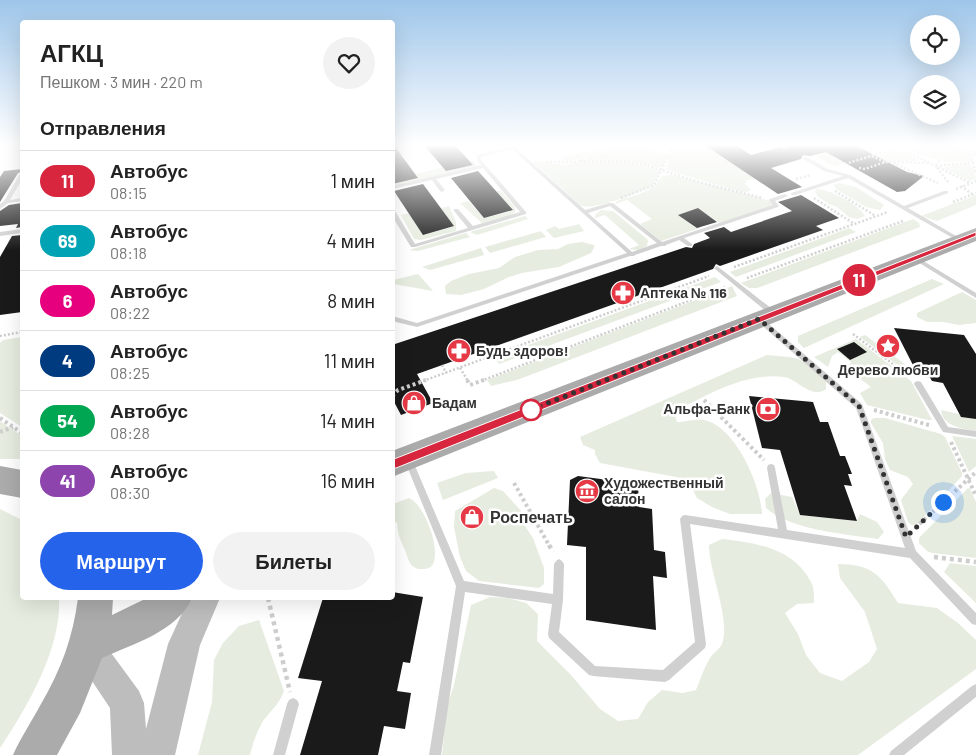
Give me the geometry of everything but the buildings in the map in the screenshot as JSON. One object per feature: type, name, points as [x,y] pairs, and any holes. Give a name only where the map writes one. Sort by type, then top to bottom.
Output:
[{"type":"main road","points":[[400,461],[968,237]]},
{"type":"main road","points":[[0,480],[20,484]]},
{"type":"main road","points":[[34,755],[68,694],[88,646],[96,600]]},
{"type":"main road","points":[[88,646],[154,614],[172,600]]},
{"type":"street","points":[[157,755],[184,644],[204,600]]},
{"type":"street","points":[[88,646],[127,703],[130,755]]},
{"type":"lane","points":[[0,207],[6,202],[19,179]]},
{"type":"lane","points":[[395,187],[428,179]]},
{"type":"lane","points":[[434,179],[442,190]]},
{"type":"lane","points":[[395,215],[413,246],[524,213],[493,179]]},
{"type":"lane","points":[[549,179],[632,255]]},
{"type":"lane","points":[[793,194],[838,179]]},
{"type":"lane","points":[[854,179],[917,215],[968,237]]},
{"type":"lane","points":[[904,208],[946,189]]},
{"type":"lane","points":[[395,319],[417,325],[776,206],[772,200],[784,196]]},
{"type":"lane","points":[[6,202],[20,200]]},
{"type":"lane","points":[[585,212],[611,204],[662,245]]},
{"type":"lane","points":[[456,210],[472,228]]},
{"type":"lane","points":[[395,212],[401,211]]},
{"type":"lane","points":[[0,234],[20,231]]},
{"type":"lane","points":[[681,238],[690,245]]},
{"type":"lane","points":[[915,258],[976,296]]},
{"type":"lane","points":[[720,270],[736,283],[766,316],[859,406],[912,554],[976,620]]},
{"type":"lane","points":[[918,384],[946,430],[976,434]]},
{"type":"lane","points":[[400,461],[461,586],[436,755]]},
{"type":"lane","points":[[772,468],[782,533]]},
{"type":"lane","points":[[560,564],[558,600],[553,634],[593,671],[665,676],[700,644],[686,519],[912,554]]},
{"type":"lane","points":[[461,586],[558,600]]},
{"type":"lane","points":[[895,755],[976,690]]},
{"type":"lane","points":[[279,755],[293,704]]},
{"type":"path","points":[[611,204],[615,200],[654,186],[658,179]]},
{"type":"path","points":[[694,179],[772,200]]},
{"type":"path","points":[[926,179],[946,189]]},
{"type":"path","points":[[963,179],[971,183]]},
{"type":"path","points":[[954,189],[976,181]]},
{"type":"path","points":[[961,186],[974,194]]},
{"type":"path","points":[[802,191],[854,223]]},
{"type":"path","points":[[460,368],[470,384],[974,194]]},
{"type":"path","points":[[395,393],[398,390],[720,270],[875,215]]},
{"type":"path","points":[[0,336],[20,332]]},
{"type":"path","points":[[853,334],[918,384]]},
{"type":"path","points":[[442,366],[446,373]]},
{"type":"path","points":[[704,400],[772,468]]},
{"type":"path","points":[[859,406],[946,430],[976,496]]},
{"type":"path","points":[[0,418],[20,432]]},
{"type":"path","points":[[0,432],[14,427]]},
{"type":"path","points":[[906,537],[976,472]]},
{"type":"path","points":[[514,483],[560,564]]},
{"type":"path","points":[[912,554],[976,562]]},
{"type":"path","points":[[268,600],[293,704]]},
{"type":"shaded area","points":[[395,179],[421,179],[395,186]]},
{"type":"shaded area","points":[[552,179],[656,179],[653,185],[605,204],[595,206],[580,205]]},
{"type":"shaded area","points":[[660,179],[688,179],[771,201],[773,206],[720,223],[698,208],[679,215],[701,225],[700,228],[661,241],[640,224],[652,219],[627,200],[615,204],[617,201],[648,190]]},
{"type":"shaded area","points":[[698,179],[755,179],[747,180],[745,184],[751,190],[745,193]]},
{"type":"shaded area","points":[[839,183],[856,187],[884,205],[880,210],[866,207],[836,189],[834,185]]},
{"type":"shaded area","points":[[817,189],[844,198],[857,207],[865,216],[857,219],[849,217],[837,207],[817,196],[815,191]]},
{"type":"shaded area","points":[[500,190],[515,207],[515,212],[509,216],[482,223],[460,203],[469,201],[484,218],[513,211],[496,192]]},
{"type":"shaded area","points":[[976,195],[976,205],[937,221],[921,216]]},
{"type":"shaded area","points":[[449,206],[456,222],[456,231],[421,240],[414,239],[401,215],[409,213],[424,235],[454,226],[441,208]]},
{"type":"shaded area","points":[[601,210],[613,211],[648,240],[647,246],[638,250],[629,249],[639,245],[605,215],[595,218],[595,215]]},
{"type":"shaded area","points":[[525,216],[528,219],[477,235],[470,232]]},
{"type":"shaded area","points":[[913,219],[919,223],[920,227],[757,288],[749,288],[741,283]]},
{"type":"shaded area","points":[[579,224],[584,231],[554,238],[546,230],[555,226],[559,229]]},
{"type":"shaded area","points":[[849,228],[856,232],[736,277],[730,272]]},
{"type":"shaded area","points":[[541,231],[546,237],[490,253],[485,247]]},
{"type":"shaded area","points":[[466,233],[470,237],[418,251],[409,250]]},
{"type":"shaded area","points":[[582,242],[594,245],[591,253],[559,267],[522,273],[484,289],[461,295],[446,294],[445,286],[451,281],[469,274],[499,268],[515,257],[538,250],[558,249],[568,244]]},
{"type":"shaded area","points":[[481,248],[484,255],[430,270],[422,267]]},
{"type":"shaded area","points":[[418,274],[433,291],[395,284],[395,280]]},
{"type":"shaded area","points":[[715,277],[721,282],[499,364],[495,357]]},
{"type":"shaded area","points":[[932,279],[944,284],[804,348],[798,342],[798,336]]},
{"type":"shaded area","points":[[732,286],[737,296],[517,380],[491,386],[487,380]]},
{"type":"shaded area","points":[[962,292],[976,300],[976,323],[959,325],[927,322],[917,317],[917,313]]},
{"type":"shaded area","points":[[865,335],[913,370],[926,371],[930,378],[912,376],[860,337]]},
{"type":"shaded area","points":[[20,337],[20,426],[0,413],[0,343],[3,340]]},
{"type":"shaded area","points":[[856,339],[911,381],[932,420],[867,405],[860,393],[871,387],[849,370],[848,367],[851,362],[838,352],[832,356],[828,367],[814,357]]},
{"type":"shaded area","points":[[767,355],[801,360],[812,367],[826,382],[826,389],[820,392],[810,391],[784,377],[769,376],[755,378],[727,386],[674,412],[677,422],[704,420],[726,433],[736,445],[751,473],[757,488],[762,514],[730,514],[712,507],[697,498],[687,479],[600,463],[595,450],[583,445],[580,437]]},
{"type":"shaded area","points":[[941,410],[959,414],[962,417],[976,419],[976,431],[959,428],[949,423],[945,420]]},
{"type":"shaded area","points":[[874,418],[885,418],[941,434],[945,437],[962,473],[962,476],[916,525],[908,522],[901,500],[913,484],[908,477],[890,470],[885,459],[883,443],[871,423],[871,420]]},
{"type":"shaded area","points":[[0,421],[20,435],[20,459],[0,459]]},
{"type":"shaded area","points":[[952,436],[976,439],[976,466],[969,472]]},
{"type":"shaded area","points":[[494,471],[498,478],[443,500],[437,483],[466,473]]},
{"type":"shaded area","points":[[494,488],[503,491],[522,512],[525,526],[533,538],[544,568],[544,584],[539,588],[479,581],[466,571],[460,557],[454,527],[455,511]]},
{"type":"shaded area","points":[[968,488],[976,502],[976,558],[927,551],[919,543],[919,538]]},
{"type":"shaded area","points":[[771,493],[792,497],[800,515],[857,521],[860,514],[877,522],[884,532],[878,539],[819,530],[789,521],[766,508],[765,499]]},
{"type":"shaded area","points":[[409,498],[415,502],[425,517],[430,527],[435,548],[435,557],[430,567],[418,569],[410,562],[398,533],[397,522],[395,523],[395,503]]},
{"type":"shaded area","points":[[0,509],[20,519],[20,600],[59,600],[55,636],[49,656],[21,715],[0,748]]},
{"type":"shaded area","points":[[722,539],[774,549],[796,562],[805,572],[813,586],[814,603],[797,604],[785,613],[798,634],[806,655],[820,673],[842,681],[869,662],[877,649],[865,612],[840,578],[838,564],[859,566],[874,573],[881,578],[898,603],[937,608],[958,623],[976,640],[976,669],[858,755],[442,755],[447,706],[454,685],[471,605],[490,597],[508,598],[526,603],[538,614],[537,641],[571,675],[600,709],[618,721],[638,719],[648,702],[662,690],[683,693],[696,690],[710,658],[722,644],[724,634],[722,609],[712,568],[709,545]]},
{"type":"shaded area","points":[[950,563],[976,566],[976,603],[944,572]]},
{"type":"shaded area","points":[[259,620],[284,691],[282,696],[261,725],[255,737],[250,755],[198,755],[212,702],[214,660],[223,643],[239,626]]},
{"type":"bus line","name":"11","points":[[395,463],[976,234]]},
{"type":"place","name":"Аптека № 116","points":[[623,293]]},
{"type":"place","name":"Дерево любви","points":[[888,346]]},
{"type":"place","name":"Будь здоров!","points":[[459,351]]},
{"type":"place","name":"Бадам","points":[[414,403]]},
{"type":"place","name":"Альфа-Банк","points":[[768,409]]},
{"type":"place","name":"Художественный салон","points":[[587,491]]},
{"type":"place","name":"Роспечать","points":[[472,517]]},
{"type":"route","points":[[531,410],[523,413],[759,319],[859,406],[906,537],[943,502]]}]
